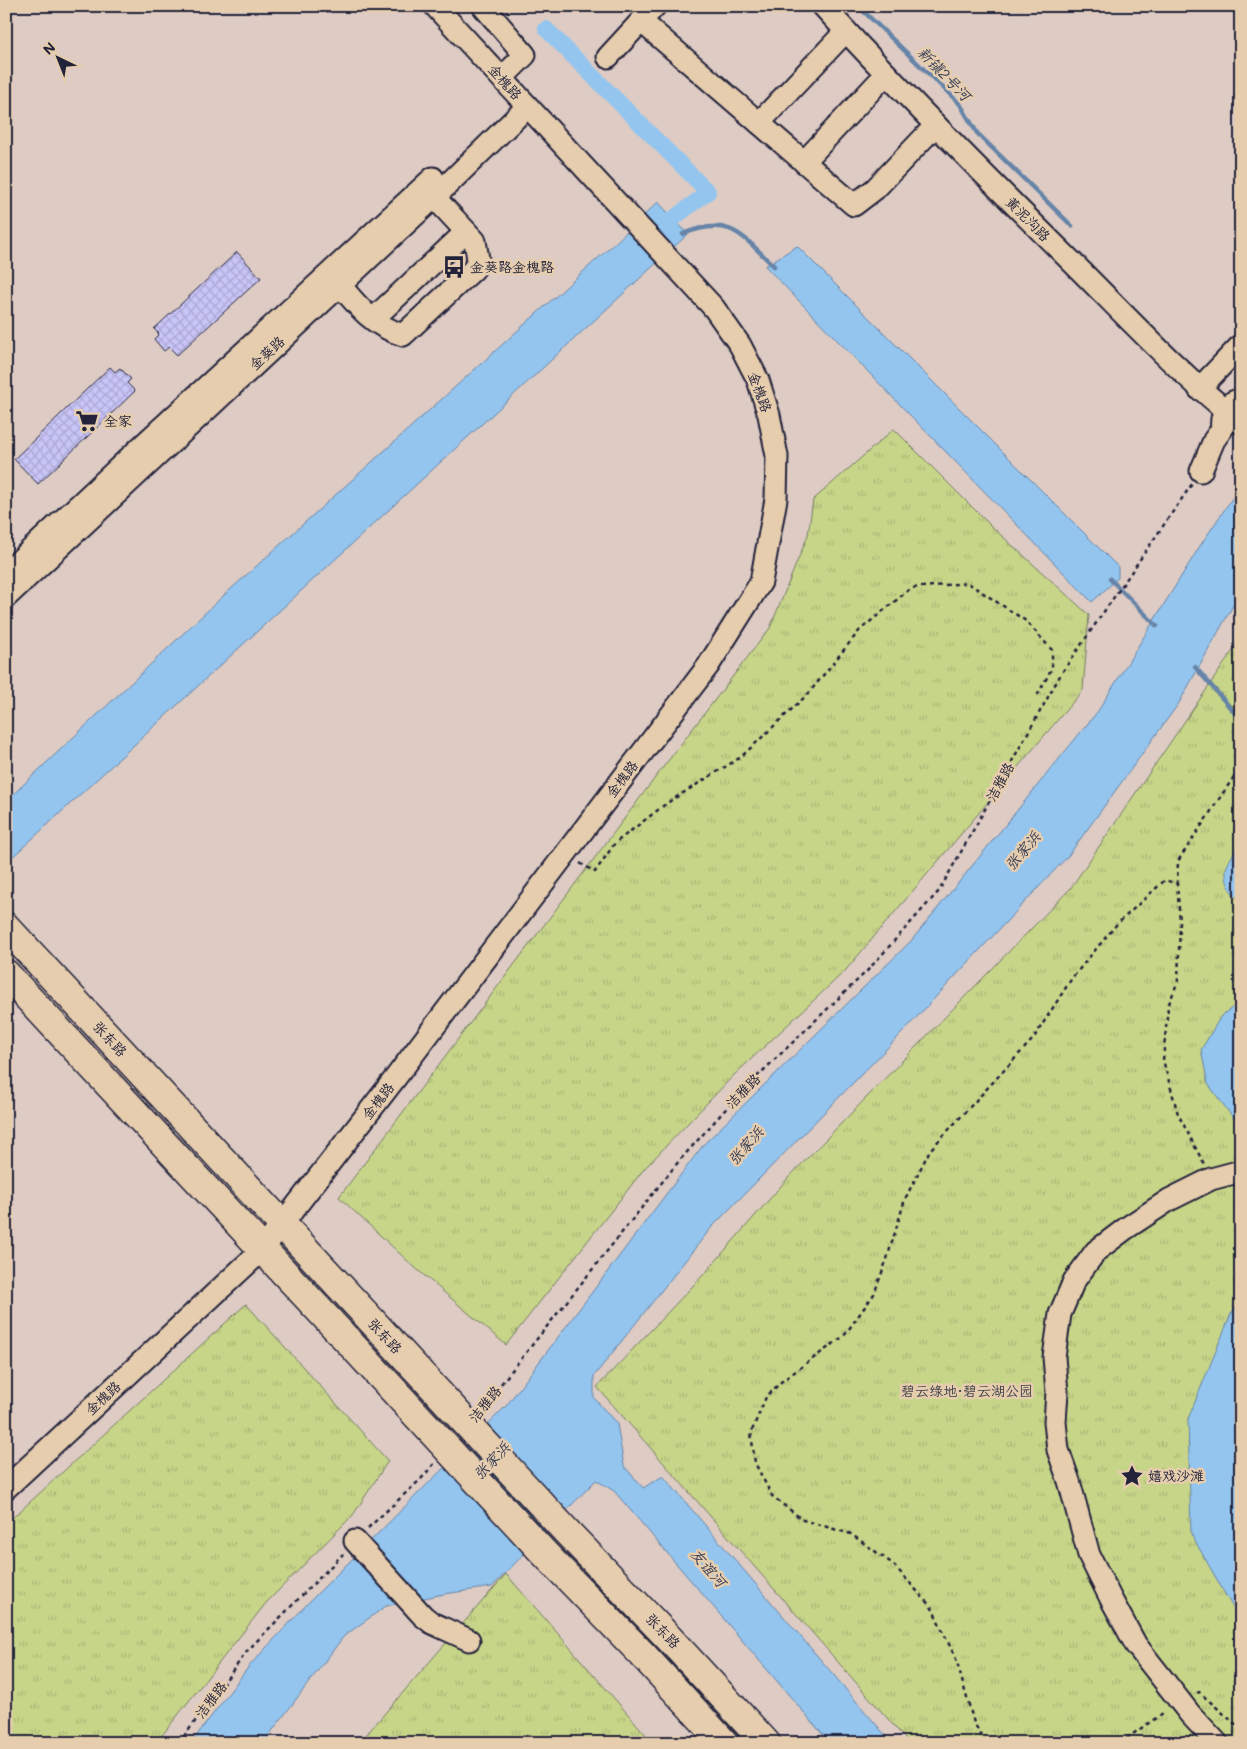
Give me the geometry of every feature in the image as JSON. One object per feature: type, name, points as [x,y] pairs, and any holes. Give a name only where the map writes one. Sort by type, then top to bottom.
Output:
[{"type":"main road","name":"张东路","points":[[6,928],[566,1531],[666,1634],[766,1743]]},
{"type":"main road","points":[[6,974],[543,1552],[644,1655],[724,1743]]},
{"type":"street","name":"金槐路","points":[[6,1488],[262,1250],[708,666],[762,582],[776,499],[777,456],[769,415],[758,380],[740,346],[714,308],[435,6]]},
{"type":"street","points":[[482,6],[524,55],[502,78]]},
{"type":"street","name":"黄泥沟路","points":[[823,6],[936,125],[1199,388],[1235,411]]},
{"type":"street","points":[[608,57],[648,14],[759,123],[854,205],[875,189],[936,125]]},
{"type":"street","points":[[759,123],[846,31]]},
{"type":"street","points":[[804,162],[886,74]]},
{"type":"street","name":"金葵路","points":[[6,597],[434,197],[524,103]]},
{"type":"street","name":"金葵路","points":[[6,573],[171,419],[524,103]]},
{"type":"street","points":[[340,285],[361,310],[388,330],[403,335],[474,269],[478,259],[475,241],[434,197]]},
{"type":"street","points":[[373,319],[466,232]]},
{"type":"street","points":[[1199,388],[1241,345]]},
{"type":"street","points":[[1201,471],[1214,440],[1222,429],[1221,419],[1235,411]]},
{"type":"street","points":[[1217,1743],[1181,1702],[1136,1645],[1089,1555],[1069,1481],[1058,1450],[1055,1422],[1057,1392],[1054,1357],[1060,1314],[1074,1281],[1096,1251],[1169,1200],[1212,1179],[1241,1171]]},
{"type":"street","points":[[359,1545],[423,1616],[432,1623],[469,1640]]},
{"type":"path","name":"洁雅路","points":[[478,1413],[679,1161],[710,1125],[742,1091],[868,970],[939,891],[1060,674],[1201,471]]},
{"type":"path","points":[[565,854],[595,872],[615,843],[666,802],[741,756],[808,694],[860,630],[911,588],[968,583],[1026,621],[1052,650],[1052,668],[1036,698]]},
{"type":"path","points":[[1212,1179],[1178,1114],[1163,1060],[1168,1006],[1178,981],[1180,922],[1177,884],[1178,861],[1241,766]]},
{"type":"path","points":[[986,1743],[974,1723],[956,1659],[932,1608],[893,1564],[851,1534],[803,1520],[772,1496],[755,1464],[751,1433],[766,1397],[782,1381],[844,1336],[874,1294],[887,1260],[905,1199],[930,1150],[1033,1039],[1072,978],[1116,925],[1165,880],[1177,884]]},
{"type":"path","name":"洁雅路","points":[[179,1743],[248,1650],[359,1545],[440,1457]]},
{"type":"path","points":[[1120,1743],[1199,1692],[1241,1729]]},
{"type":"green space","points":[[894,429],[992,527],[1089,615],[1083,690],[845,971],[733,1076],[644,1169],[506,1345],[412,1265],[339,1197],[770,628],[808,535],[813,500]]},
{"type":"green space","name":"碧云绿地·碧云湖公园","points":[[1241,639],[1241,1743],[909,1743],[597,1387],[707,1271],[788,1178],[1070,889]]},
{"type":"green space","points":[[246,1304],[388,1461],[353,1515],[266,1603],[156,1743],[6,1743],[6,1524]]},
{"type":"green space","points":[[506,1574],[653,1743],[359,1743]]},
{"type":"water","points":[[658,202],[688,234],[6,863],[6,801],[221,598],[615,243]]},
{"type":"water","points":[[797,246],[1118,567],[1118,578],[1092,602],[765,266]]},
{"type":"water","points":[[1241,485],[1241,591],[1179,703],[1068,856],[901,1034],[711,1228],[594,1376],[594,1398],[617,1424],[624,1466],[643,1488],[663,1476],[892,1743],[830,1743],[614,1491],[596,1480],[492,1587],[444,1594],[386,1606],[344,1636],[263,1743],[191,1743],[250,1665],[310,1601],[506,1406],[704,1144],[911,941],[1098,711],[1200,546]]},
{"type":"water","points":[[1241,841],[1241,900],[1237,898],[1228,885],[1226,870]]},
{"type":"water","points":[[1241,1001],[1241,1122],[1234,1119],[1208,1084],[1201,1050],[1221,1016]]},
{"type":"water","points":[[1241,1302],[1241,1622],[1191,1534],[1188,1419],[1231,1314]]},
{"type":"building","points":[[237,252],[261,278],[177,355],[169,347],[164,351],[154,339],[159,334],[154,329]]},
{"type":"building","points":[[110,367],[115,372],[120,368],[131,379],[127,383],[135,391],[38,484],[14,459]]},
{"type":"waterway","name":"新镇2号河","points":[[858,6],[960,104],[977,133],[1072,226]]},
{"type":"waterway","points":[[546,29],[708,192],[657,231]]},
{"type":"waterway","points":[[683,234],[713,227],[734,231],[753,245],[774,266]]},
{"type":"waterway","points":[[1110,579],[1157,626]]},
{"type":"waterway","points":[[1195,667],[1241,720]]},
{"type":"place","name":"金葵路金槐路","points":[[454,267]]},
{"type":"place","name":"全家","points":[[87,421]]},
{"type":"place","name":"嬉戏沙滩","points":[[1132,1476]]},
{"type":"water label","name":"张家浜","points":[[1023,851]]},
{"type":"water label","name":"张家浜","points":[[746,1146]]},
{"type":"water label","name":"张家浜","points":[[492,1461]]},
{"type":"water label","name":"友谊河","points":[[708,1568]]}]
